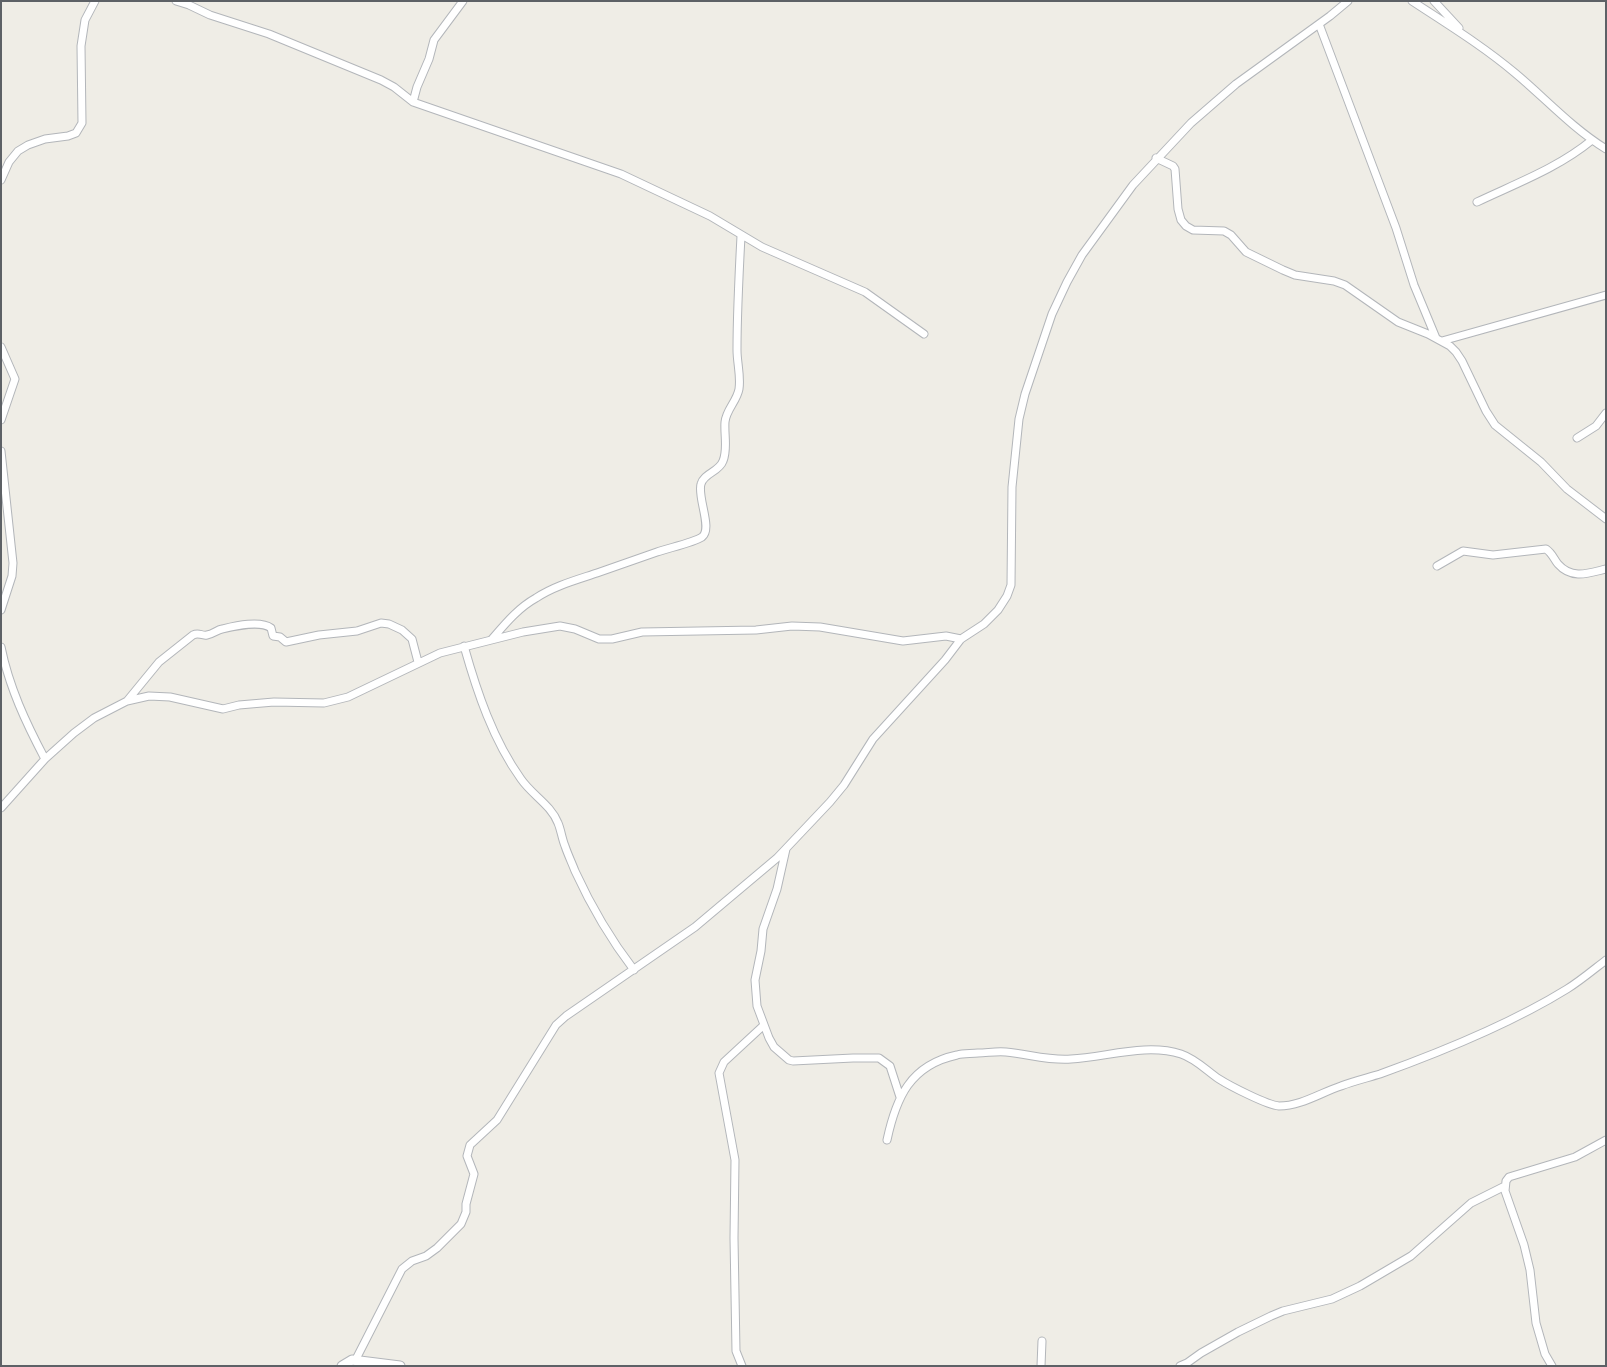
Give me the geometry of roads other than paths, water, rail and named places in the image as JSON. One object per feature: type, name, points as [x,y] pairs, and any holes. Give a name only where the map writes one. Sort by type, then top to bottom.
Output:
[{"type":"street","points":[[1,180],[9,162],[18,151],[28,144],[76,133],[82,123],[81,46],[85,20],[95,1]]},
{"type":"street","points":[[176,1],[189,5],[210,15],[269,34],[381,80],[394,87],[413,102],[621,174],[698,211],[762,247],[865,292],[924,334]]},
{"type":"street","points":[[413,102],[417,87],[429,59],[434,40],[463,1]]},
{"type":"street","points":[[355,1361],[402,1269],[412,1261],[426,1256],[437,1248],[461,1224],[466,1212],[466,1204],[474,1174],[467,1156],[470,1145],[497,1120],[560,1021],[695,927],[786,849],[808,827],[844,785],[873,739],[945,660],[961,639],[984,624],[998,610],[1007,596],[1011,585],[1012,487],[1019,419],[1025,394],[1052,314],[1082,255],[1133,185],[1156,158],[1209,106],[1236,84],[1319,24],[1348,1]]},
{"type":"street","points":[[1412,1],[1472,41],[1514,72],[1576,128],[1606,149]]},
{"type":"street","points":[[1434,1],[1472,41]]},
{"type":"street","points":[[1319,24],[1393,221],[1414,284],[1439,339]]},
{"type":"street","points":[[1477,202],[1565,160],[1592,140]]},
{"type":"street","points":[[1156,158],[1175,169],[1180,220],[1186,226],[1193,230],[1224,232],[1231,235],[1246,252],[1295,275],[1334,281],[1345,285],[1398,322],[1439,339],[1456,352],[1462,361],[1486,411],[1495,425],[1541,462],[1566,489],[1606,519]]},
{"type":"street","points":[[492,639],[522,608],[535,598],[554,588],[658,551],[695,540],[705,534],[707,527],[702,507],[701,484],[705,477],[717,469],[723,462],[725,453],[725,421],[728,411],[736,398],[739,389],[737,352],[742,236]]},
{"type":"street","points":[[1439,339],[1606,295]]},
{"type":"street","points":[[1,347],[15,380],[1,420]]},
{"type":"street","points":[[1577,438],[1596,426],[1606,413]]},
{"type":"street","points":[[1,451],[12,576],[1,610]]},
{"type":"street","points":[[1437,566],[1463,551],[1493,555],[1542,549],[1548,551],[1565,571],[1571,574],[1580,575],[1606,568]]},
{"type":"street","points":[[128,701],[158,662],[188,638],[196,633],[206,635],[222,629],[242,625],[264,624],[271,628],[273,636],[280,637],[286,642],[319,635],[357,632],[381,622],[402,630],[412,640],[418,662]]},
{"type":"street","points":[[1,808],[44,759],[74,733],[89,722],[128,701],[149,696],[170,697],[223,709],[239,705],[274,702],[324,703],[348,697],[418,662],[440,653],[492,639],[542,628],[560,626],[575,629],[599,639],[612,639],[642,632],[756,630],[792,626],[820,627],[904,641],[946,636],[961,639]]},
{"type":"street","points":[[464,646],[482,702],[502,750],[522,781],[553,814],[558,823],[565,846],[586,893],[618,950],[634,970]]},
{"type":"street","points":[[1,647],[12,689],[18,705],[44,759]]},
{"type":"street","points":[[786,849],[777,889],[763,930],[756,980],[757,1006],[774,1047],[789,1060],[801,1061],[873,1057],[884,1061],[892,1070],[900,1097]]},
{"type":"street","points":[[887,1140],[892,1118],[900,1097],[915,1076],[927,1066],[959,1054],[1005,1052],[1068,1060],[1139,1051],[1176,1053],[1187,1057],[1220,1079],[1258,1099],[1276,1106],[1292,1105],[1338,1087],[1378,1075],[1501,1024],[1567,989],[1606,960]]},
{"type":"street","points":[[742,1366],[736,1351],[734,1238],[735,1160],[719,1073],[724,1062],[764,1025]]},
{"type":"street","points":[[1552,1366],[1544,1354],[1536,1323],[1530,1270],[1524,1245],[1505,1191],[1506,1181],[1509,1176],[1575,1157],[1606,1140]]},
{"type":"street","points":[[1180,1366],[1238,1332],[1271,1316],[1283,1311],[1332,1299],[1360,1286],[1411,1256],[1471,1203],[1505,1186]]},
{"type":"street","points":[[1041,1366],[1042,1340]]},
{"type":"street","points":[[342,1366],[352,1360],[400,1366]]}]
